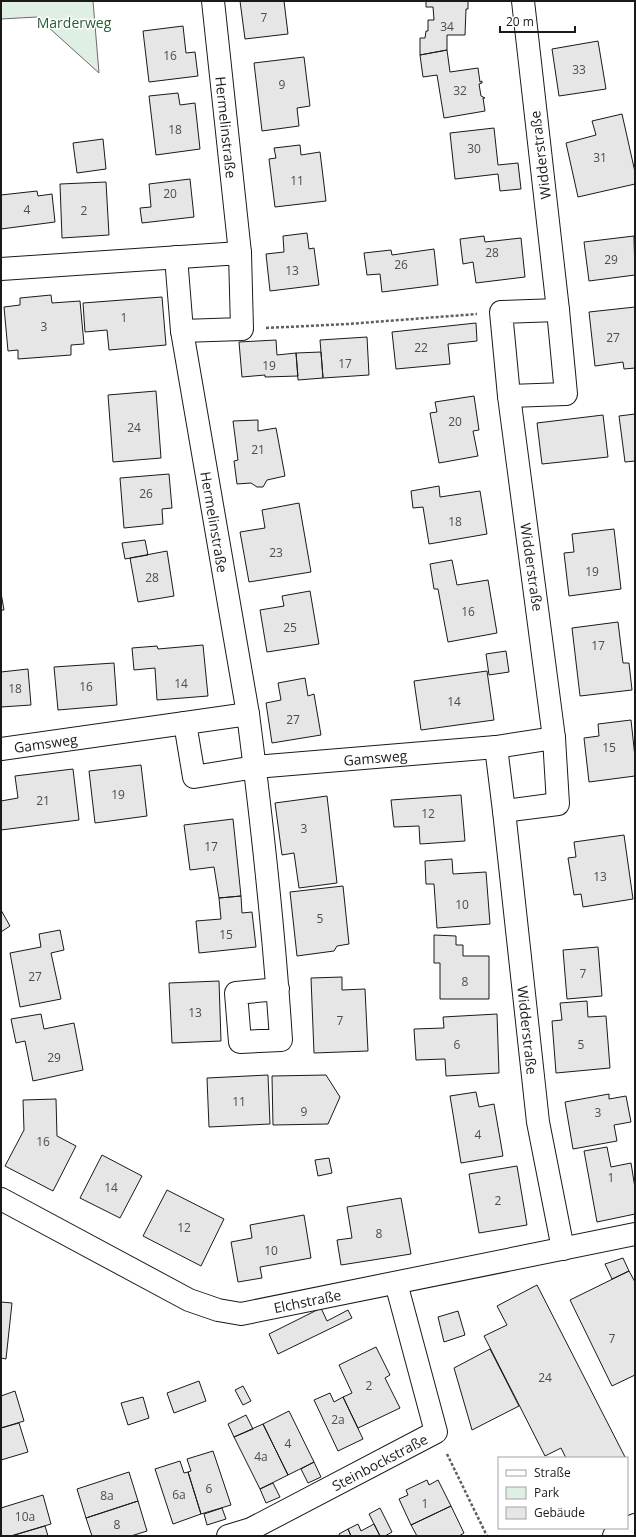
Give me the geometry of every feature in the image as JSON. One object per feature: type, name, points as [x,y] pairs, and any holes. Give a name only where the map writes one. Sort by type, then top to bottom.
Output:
[{"type":"street","name":"Hermelinstraße","points":[[213,1],[240,253],[242,329]]},
{"type":"street","name":"Widderstraße","points":[[509,396],[566,394],[523,1]]},
{"type":"street","points":[[1,269],[240,253]]},
{"type":"street","name":"Hermelinstraße","points":[[176,258],[182,330],[248,714]]},
{"type":"street","points":[[501,312],[558,310]]},
{"type":"street","name":"Widderstraße","points":[[501,312],[509,396],[554,738],[558,804],[504,810]]},
{"type":"street","points":[[182,330],[242,329]]},
{"type":"street","points":[[248,714],[278,989]]},
{"type":"street","name":"Gamsweg","points":[[1,749],[248,714]]},
{"type":"street","name":"Gamsweg","points":[[185,723],[194,776],[255,768],[496,747]]},
{"type":"street","points":[[496,747],[554,738]]},
{"type":"street","name":"Widderstraße","points":[[496,747],[538,1122],[563,1248]]},
{"type":"street","name":"Elchstraße","points":[[1,1200],[189,1300],[218,1310],[241,1314],[635,1234]]},
{"type":"street","name":"Steinbockstraße","points":[[228,1536],[251,1529],[436,1432],[396,1283]]},
{"type":"street","points":[[614,1536],[627,1529]]},
{"type":"path","points":[[242,329],[348,324],[501,312]]},
{"type":"path","points":[[436,1432],[488,1536]]},
{"type":"green space","name":"Marderweg","points":[[1,1],[93,1],[99,73],[37,17],[1,19]]},
{"type":"building","points":[[240,1],[284,1],[288,34],[245,39]]},
{"type":"building","points":[[426,1],[468,1],[468,9],[466,9],[465,35],[447,35],[447,50],[420,55],[420,38],[425,38],[426,31],[428,31],[428,20],[434,20],[433,7],[426,7]]},
{"type":"building","points":[[183,26],[186,53],[195,52],[198,76],[149,82],[143,31]]},
{"type":"building","points":[[598,41],[606,89],[559,96],[552,49]]},
{"type":"building","points":[[447,50],[450,72],[478,68],[480,82],[482,81],[482,83],[479,84],[481,96],[485,98],[483,98],[485,111],[444,118],[437,75],[423,77],[420,55]]},
{"type":"building","points":[[304,57],[310,106],[297,108],[299,126],[262,131],[254,63]]},
{"type":"building","points":[[178,93],[180,105],[195,103],[200,149],[156,155],[149,96]]},
{"type":"building","points":[[622,114],[635,172],[635,184],[578,197],[566,143],[596,135],[592,121]]},
{"type":"building","points":[[494,128],[498,165],[518,163],[521,189],[500,191],[498,174],[455,179],[450,133]]},
{"type":"building","points":[[103,139],[106,169],[77,173],[73,143]]},
{"type":"building","points":[[300,145],[301,155],[320,152],[326,201],[275,207],[269,159],[276,158],[274,148]]},
{"type":"building","points":[[190,179],[194,217],[142,223],[140,208],[151,207],[149,184]]},
{"type":"building","points":[[106,182],[109,235],[62,238],[60,184]]},
{"type":"building","points":[[37,191],[38,196],[52,194],[55,222],[1,229],[1,195]]},
{"type":"building","points":[[307,233],[309,249],[314,248],[319,285],[270,291],[266,254],[284,252],[283,236]]},
{"type":"building","points":[[484,236],[485,242],[521,238],[525,277],[476,283],[473,262],[463,264],[460,239]]},
{"type":"building","points":[[634,236],[635,275],[589,281],[584,242]]},
{"type":"building","points":[[434,249],[438,285],[382,292],[380,274],[367,275],[364,253],[391,250],[392,255]]},
{"type":"building","points":[[51,295],[52,303],[80,301],[84,344],[71,345],[71,355],[18,359],[18,350],[8,351],[4,307],[20,305],[20,298]]},
{"type":"building","points":[[162,297],[166,345],[109,350],[107,330],[85,332],[83,303]]},
{"type":"building","points":[[635,307],[635,368],[624,369],[623,362],[595,366],[589,312]]},
{"type":"building","points":[[476,323],[477,341],[448,344],[450,364],[396,369],[392,332]]},
{"type":"building","points":[[367,337],[369,375],[323,378],[320,340]]},
{"type":"building","points":[[276,340],[277,355],[296,353],[298,376],[265,377],[265,375],[242,377],[239,342]]},
{"type":"building","points":[[321,352],[323,378],[298,380],[296,353]]},
{"type":"building","points":[[156,391],[161,458],[113,462],[108,395]]},
{"type":"building","points":[[474,396],[479,430],[473,431],[478,456],[439,463],[430,413],[437,412],[435,402]]},
{"type":"building","points":[[635,414],[635,461],[625,462],[619,416]]},
{"type":"building","points":[[603,415],[608,457],[542,464],[537,423]]},
{"type":"building","points":[[258,420],[258,431],[276,428],[285,476],[267,480],[263,487],[257,487],[251,483],[237,484],[234,461],[238,460],[233,421]]},
{"type":"building","points":[[169,474],[172,508],[162,509],[163,524],[124,528],[120,478]]},
{"type":"building","points":[[439,486],[440,497],[480,491],[487,534],[429,544],[423,507],[413,508],[411,491]]},
{"type":"building","points":[[299,503],[311,572],[249,582],[240,532],[265,528],[262,510]]},
{"type":"building","points":[[614,529],[621,589],[569,596],[564,553],[574,552],[572,534]]},
{"type":"building","points":[[145,540],[148,555],[125,559],[122,543]]},
{"type":"building","points":[[167,551],[174,596],[138,602],[130,558]]},
{"type":"building","points":[[452,560],[457,585],[488,580],[497,633],[448,642],[438,589],[434,589],[430,564]]},
{"type":"building","points":[[310,591],[319,644],[267,652],[260,610],[284,606],[282,596]]},
{"type":"building","points":[[1,593],[4,610],[1,610]]},
{"type":"building","points":[[618,622],[623,663],[629,663],[632,690],[580,696],[572,628]]},
{"type":"building","points":[[203,645],[208,696],[157,700],[155,668],[134,670],[132,648],[157,646],[158,649]]},
{"type":"building","points":[[506,651],[509,672],[489,675],[486,654]]},
{"type":"building","points":[[114,663],[117,705],[58,710],[54,667]]},
{"type":"building","points":[[28,669],[31,705],[1,707],[1,672]]},
{"type":"building","points":[[487,671],[494,720],[421,730],[414,681]]},
{"type":"building","points":[[305,678],[308,696],[314,694],[321,735],[272,743],[266,703],[281,700],[278,683]]},
{"type":"building","points":[[631,720],[635,757],[635,776],[589,782],[584,738],[599,736],[598,724]]},
{"type":"building","points":[[141,765],[147,816],[95,823],[89,771]]},
{"type":"building","points":[[73,769],[79,820],[1,830],[1,801],[18,798],[15,776]]},
{"type":"building","points":[[461,795],[465,841],[420,844],[419,826],[394,827],[391,800]]},
{"type":"building","points":[[327,796],[337,883],[299,888],[294,853],[282,855],[275,803]]},
{"type":"building","points":[[233,819],[241,896],[219,898],[214,867],[190,870],[184,825]]},
{"type":"building","points":[[624,835],[633,899],[583,907],[581,894],[574,895],[568,858],[576,857],[574,842]]},
{"type":"building","points":[[452,859],[453,874],[486,872],[490,924],[437,928],[434,884],[426,884],[425,861]]},
{"type":"building","points":[[343,886],[349,944],[337,946],[334,951],[297,956],[290,892]]},
{"type":"building","points":[[241,896],[242,913],[252,912],[256,947],[199,953],[196,921],[221,919],[219,898]]},
{"type":"building","points":[[1,910],[10,926],[1,932]]},
{"type":"building","points":[[60,930],[64,950],[51,953],[61,999],[20,1007],[10,953],[41,947],[39,934]]},
{"type":"building","points":[[434,935],[456,936],[456,945],[463,945],[463,956],[489,956],[489,999],[440,999],[440,963],[434,963]]},
{"type":"building","points":[[598,947],[602,996],[567,999],[563,950]]},
{"type":"building","points":[[342,977],[342,990],[365,989],[368,1051],[314,1053],[311,978]]},
{"type":"building","points":[[219,981],[221,1041],[172,1043],[169,983]]},
{"type":"building","points":[[587,1001],[588,1017],[606,1016],[610,1068],[556,1073],[552,1021],[562,1020],[560,1003]]},
{"type":"building","points":[[41,1014],[44,1029],[74,1023],[83,1070],[33,1081],[25,1041],[16,1043],[11,1019]]},
{"type":"building","points":[[497,1014],[499,1073],[446,1076],[445,1059],[416,1060],[414,1029],[444,1028],[443,1017]]},
{"type":"building","points":[[268,1075],[270,1124],[209,1127],[207,1078]]},
{"type":"building","points":[[326,1075],[340,1097],[328,1124],[273,1125],[272,1076]]},
{"type":"building","points":[[476,1092],[479,1107],[494,1104],[503,1156],[461,1163],[450,1096]]},
{"type":"building","points":[[609,1094],[609,1099],[626,1096],[631,1122],[614,1125],[617,1141],[573,1149],[565,1102]]},
{"type":"building","points":[[56,1099],[57,1136],[76,1146],[53,1191],[5,1166],[24,1130],[23,1100]]},
{"type":"building","points":[[607,1147],[611,1167],[631,1163],[635,1188],[635,1214],[597,1222],[584,1151]]},
{"type":"building","points":[[102,1155],[142,1176],[120,1218],[80,1198]]},
{"type":"building","points":[[329,1158],[332,1173],[318,1176],[315,1160]]},
{"type":"building","points":[[517,1166],[527,1225],[479,1233],[469,1174]]},
{"type":"building","points":[[167,1190],[224,1219],[201,1266],[143,1236]]},
{"type":"building","points":[[401,1198],[411,1254],[341,1265],[337,1240],[352,1238],[347,1207]]},
{"type":"building","points":[[304,1215],[311,1258],[260,1267],[262,1278],[238,1282],[231,1242],[252,1238],[250,1225]]},
{"type":"building","points":[[623,1258],[629,1271],[612,1279],[605,1264]]},
{"type":"building","points":[[629,1271],[635,1282],[635,1375],[612,1386],[570,1300]]},
{"type":"building","points":[[537,1285],[625,1457],[566,1457],[561,1448],[545,1456],[484,1336],[507,1325],[497,1306]]},
{"type":"building","points":[[1,1302],[12,1303],[6,1359],[1,1358]]},
{"type":"building","points":[[321,1308],[327,1321],[348,1310],[352,1318],[278,1354],[269,1334]]},
{"type":"building","points":[[458,1311],[465,1335],[444,1342],[438,1317]]},
{"type":"building","points":[[376,1347],[390,1375],[385,1378],[400,1408],[358,1428],[343,1397],[352,1393],[339,1365]]},
{"type":"building","points":[[490,1349],[519,1406],[472,1430],[454,1368]]},
{"type":"building","points":[[199,1381],[206,1401],[174,1413],[167,1393]]},
{"type":"building","points":[[243,1386],[251,1401],[243,1405],[235,1390]]},
{"type":"building","points":[[15,1391],[24,1421],[1,1428],[1,1396]]},
{"type":"building","points":[[330,1393],[334,1402],[343,1397],[363,1439],[338,1451],[314,1400]]},
{"type":"building","points":[[143,1397],[149,1418],[128,1425],[121,1403]]},
{"type":"building","points":[[289,1411],[314,1462],[288,1475],[263,1424]]},
{"type":"building","points":[[246,1415],[253,1429],[234,1437],[228,1424]]},
{"type":"building","points":[[19,1423],[28,1452],[1,1460],[1,1428]]},
{"type":"building","points":[[263,1424],[288,1475],[260,1489],[234,1437]]},
{"type":"building","points":[[213,1451],[231,1505],[201,1514],[188,1472],[191,1471],[187,1459]]},
{"type":"building","points":[[180,1461],[184,1473],[188,1472],[201,1514],[173,1524],[155,1469]]},
{"type":"building","points":[[314,1462],[321,1477],[308,1483],[301,1469]]},
{"type":"building","points":[[129,1472],[138,1501],[86,1518],[77,1489]]},
{"type":"building","points":[[427,1480],[429,1485],[438,1480],[451,1506],[411,1525],[399,1499],[408,1495],[406,1490]]},
{"type":"building","points":[[273,1483],[280,1497],[266,1503],[260,1489]]},
{"type":"building","points":[[43,1495],[51,1524],[11,1536],[1,1536],[1,1508]]},
{"type":"building","points":[[138,1501],[147,1531],[131,1536],[92,1536],[86,1518]]},
{"type":"building","points":[[451,1506],[464,1533],[459,1536],[417,1536],[411,1525]]},
{"type":"building","points":[[222,1508],[226,1519],[207,1525],[204,1514]]},
{"type":"building","points":[[380,1508],[392,1532],[385,1536],[380,1536],[369,1514]]},
{"type":"building","points":[[358,1524],[361,1531],[374,1524],[380,1536],[351,1536],[348,1529]]},
{"type":"building","points":[[45,1526],[48,1536],[11,1536]]},
{"type":"building","points":[[348,1529],[351,1536],[340,1536],[339,1534]]}]
